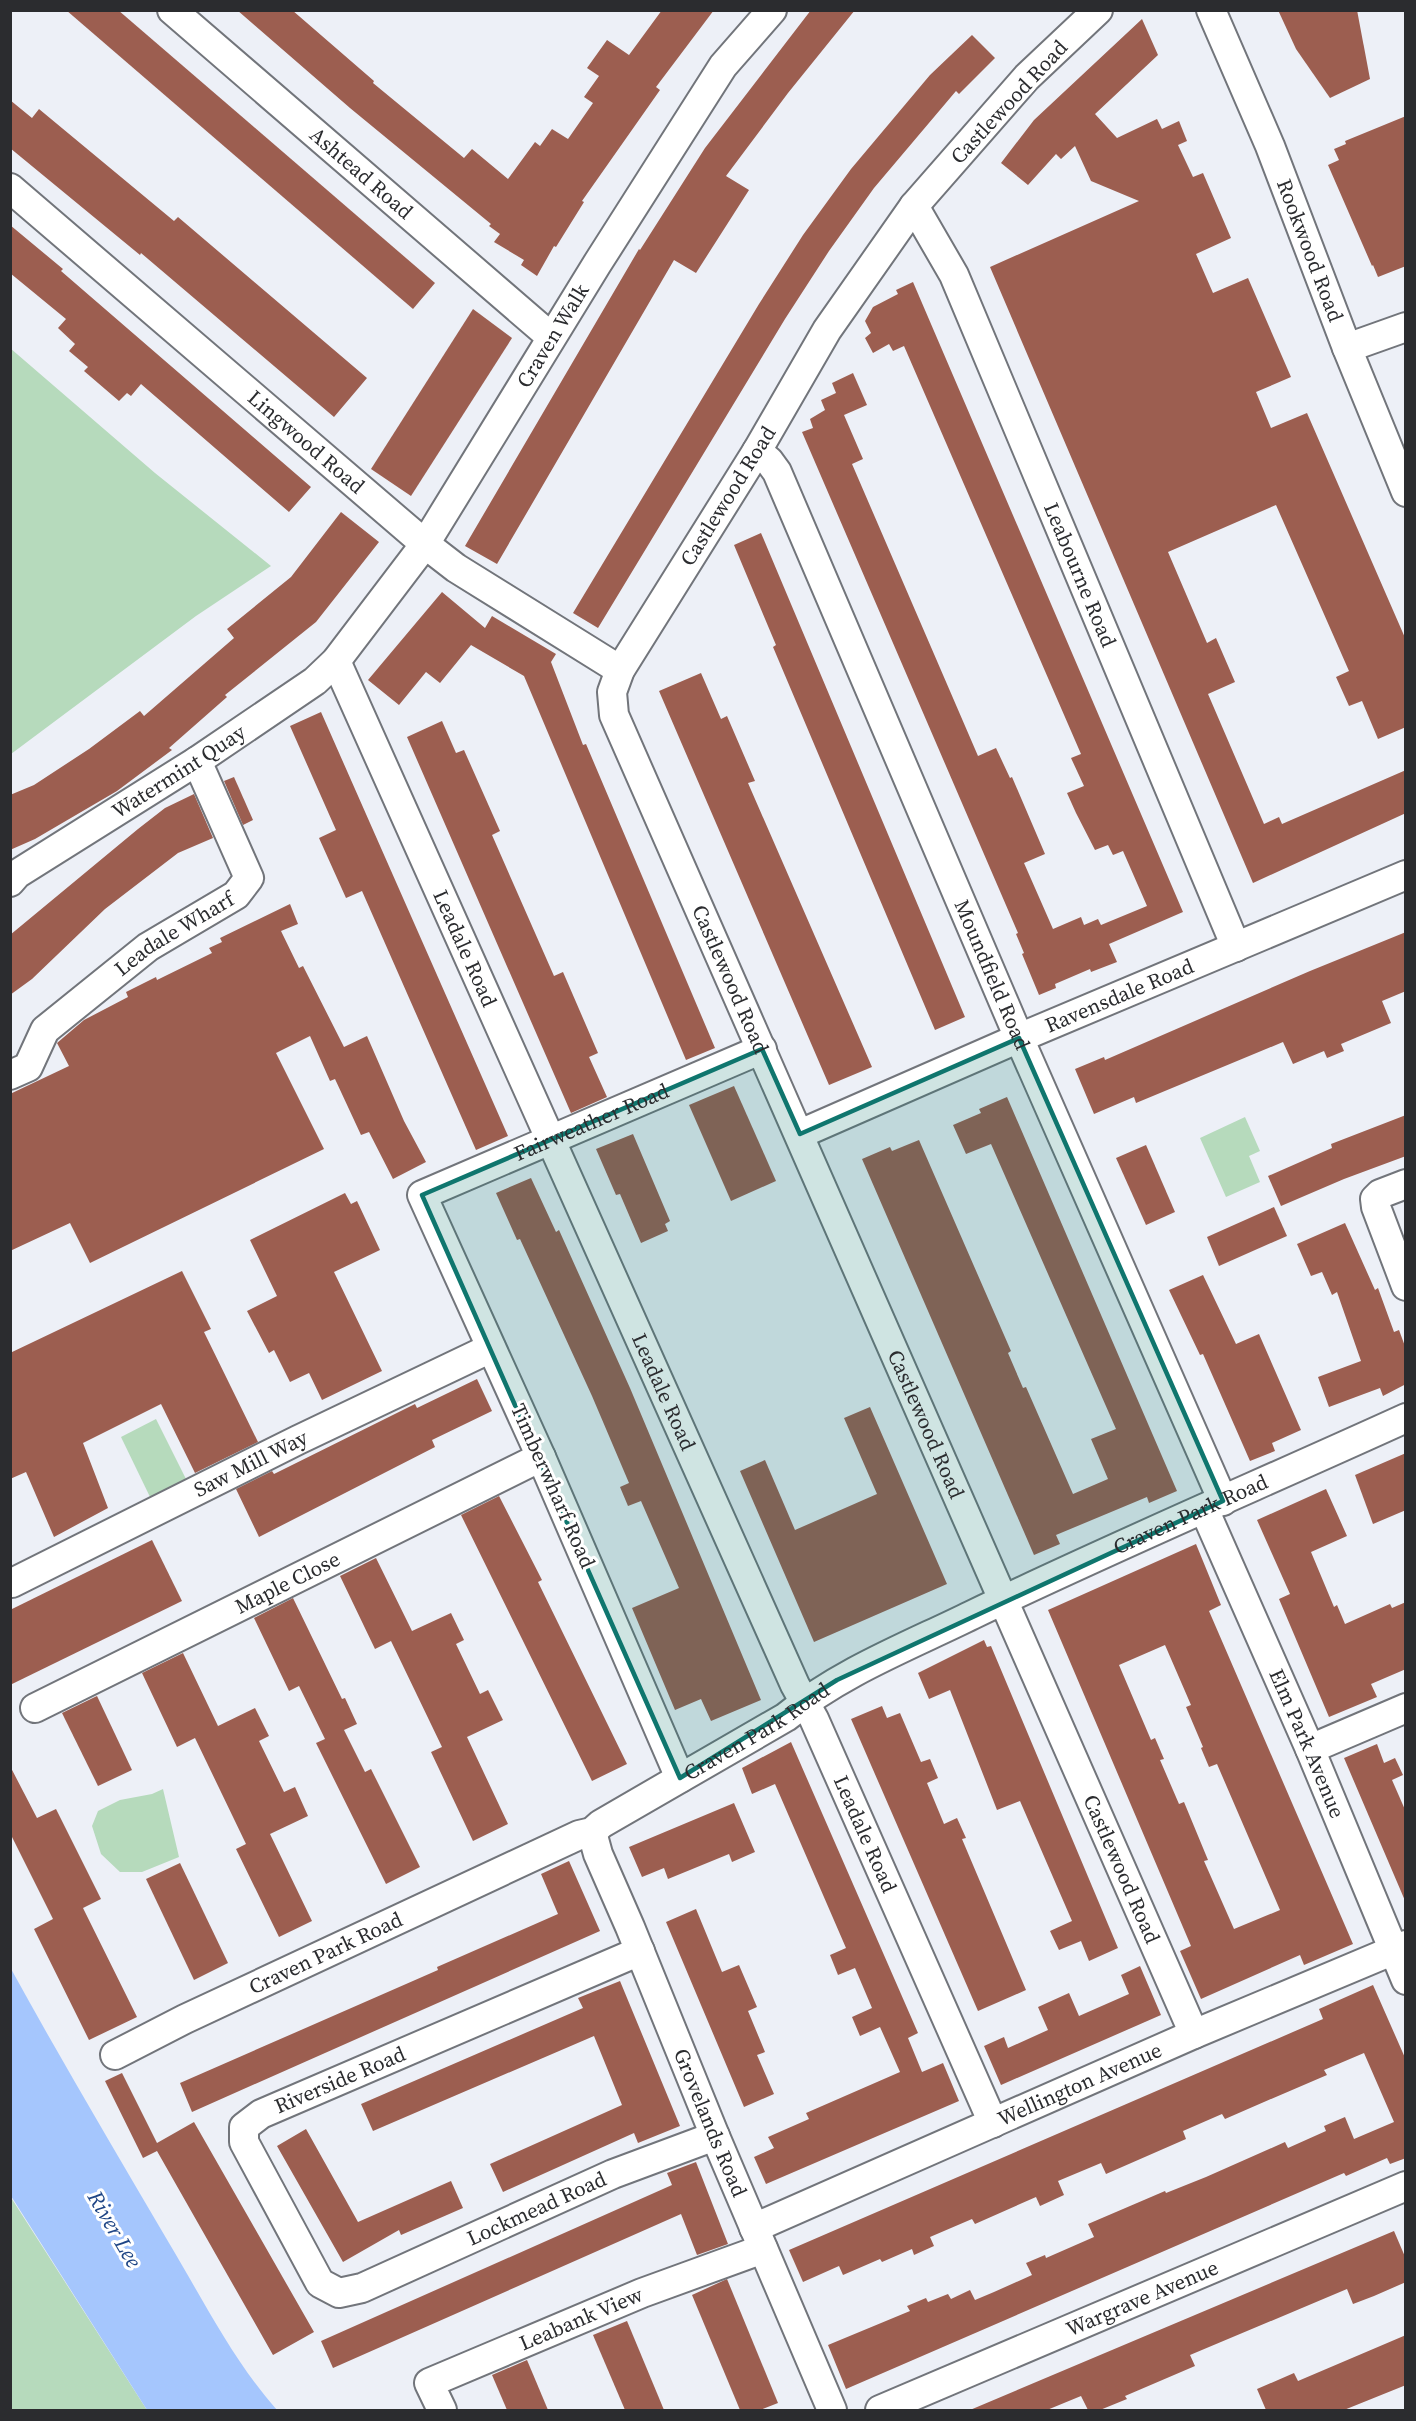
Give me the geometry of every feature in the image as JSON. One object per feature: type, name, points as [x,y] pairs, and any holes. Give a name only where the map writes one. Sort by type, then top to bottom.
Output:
[{"type":"street","name":"Ashtead Road","points":[[171,10],[551,337]]},
{"type":"street","name":"Craven Walk","points":[[336,661],[425,544],[551,337],[723,66],[772,10]]},
{"type":"street","name":"Castlewood Road","points":[[1098,10],[1027,77],[914,207],[827,330],[757,451],[620,670],[612,692],[614,715],[1194,2034]]},
{"type":"street","name":"Rookwood Road","points":[[1211,10],[1270,146],[1347,348],[1406,492]]},
{"type":"street","name":"Lingwood Road","points":[[10,188],[425,544],[456,568],[620,670]]},
{"type":"street","name":"Leabourne Road","points":[[914,207],[954,275],[1236,947]]},
{"type":"street","points":[[1347,348],[1406,327]]},
{"type":"street","name":"Moundfield Road","points":[[757,451],[777,472],[1019,1038],[1214,1505]]},
{"type":"street","name":"Watermint Quay","points":[[13,877],[197,761],[315,681],[336,661]]},
{"type":"street","name":"Leadale Road","points":[[336,661],[993,2123]]},
{"type":"street","name":"Leadale Wharf","points":[[10,1075],[28,1067],[45,1030],[148,947],[236,895],[249,878],[197,761]]},
{"type":"street","name":"Ravensdale Road","points":[[800,1134],[1019,1038],[1406,875]]},
{"type":"street","name":"Fairweather Road","points":[[422,1195],[762,1049]]},
{"type":"street","points":[[1406,1184],[1380,1194],[1376,1199],[1376,1207],[1406,1286]]},
{"type":"street","name":"Timberwharf Road","points":[[422,1195],[541,1457],[680,1778]]},
{"type":"street","name":"Saw Mill Way","points":[[12,1583],[298,1440],[491,1348]]},
{"type":"street","name":"Craven Park Road","points":[[115,2055],[185,2019],[579,1835],[592,1832],[600,1824],[786,1717],[837,1680],[1005,1600],[1406,1418]]},
{"type":"street","name":"Maple Close","points":[[35,1708],[541,1457]]},
{"type":"street","name":"Elm Park Avenue","points":[[1214,1505],[1310,1749],[1399,1947],[1406,1980]]},
{"type":"street","points":[[1310,1749],[1406,1707]]},
{"type":"street","name":"Grovelands Road","points":[[592,1832],[598,1854],[715,2136],[832,2410]]},
{"type":"street","name":"Wellington Avenue","points":[[758,2239],[993,2123],[1399,1947]]},
{"type":"street","name":"Riverside Road","points":[[362,2288],[339,2293],[321,2283],[244,2142],[244,2127],[261,2114],[640,1951]]},
{"type":"street","name":"Lockmead Road","points":[[362,2288],[613,2174],[715,2136]]},
{"type":"street","name":"Wargrave Avenue","points":[[880,2410],[1406,2186]]},
{"type":"street","name":"Leabank View","points":[[442,2410],[429,2383],[642,2293],[758,2239]]},
{"type":"highlighted area","points":[[1019,1038],[1223,1501],[837,1680],[680,1778],[422,1195],[762,1049],[800,1134]]},
{"type":"green space","points":[[10,348],[155,473],[271,566],[196,616],[11,754]]},
{"type":"green space","points":[[1245,1117],[1260,1151],[1249,1156],[1260,1182],[1226,1197],[1200,1138]]},
{"type":"green space","points":[[156,1419],[187,1481],[151,1499],[121,1437]]},
{"type":"green space","points":[[163,1789],[179,1857],[142,1872],[120,1872],[101,1854],[92,1826],[98,1811],[120,1800],[152,1794]]},
{"type":"green space","points":[[10,2196],[147,2410],[11,2410]]},
{"type":"water","name":"River Lee","points":[[10,1967],[219,2329],[261,2391],[277,2410],[147,2410],[11,2196]]},
{"type":"building","points":[[66,10],[118,10],[435,283],[413,309]]},
{"type":"building","points":[[237,10],[292,10],[374,81],[373,83],[464,158],[472,149],[508,179],[535,142],[540,146],[552,129],[568,139],[593,103],[584,97],[599,76],[587,68],[607,40],[629,55],[662,10],[714,10],[656,87],[660,90],[582,201],[584,202],[537,276],[521,265],[524,260],[494,242],[500,234],[489,226],[491,224],[350,108]]},
{"type":"building","points":[[811,10],[855,10],[788,93],[726,176],[749,190],[696,273],[674,260],[497,564],[465,546],[639,249],[705,148]]},
{"type":"building","points":[[1278,10],[1357,10],[1370,79],[1330,98],[1296,49]]},
{"type":"building","points":[[1142,19],[1158,55],[1095,114],[1117,138],[1157,119],[1162,129],[1179,121],[1187,141],[1178,145],[1193,177],[1203,173],[1231,238],[1196,254],[1213,293],[1248,278],[1291,377],[1256,392],[1271,428],[1307,413],[1406,640],[1406,727],[1378,739],[1362,701],[1349,706],[1336,677],[1349,671],[1276,505],[1168,552],[1207,643],[1216,638],[1235,682],[1208,694],[1264,824],[1279,817],[1282,824],[1406,770],[1406,813],[1253,883],[990,267],[1139,201],[1091,181],[1075,146],[1061,159],[1056,154],[1028,185],[1001,163],[1034,120]]},
{"type":"building","points":[[972,35],[995,58],[959,94],[956,91],[874,188],[829,251],[785,319],[598,628],[573,613],[803,235],[851,169],[930,75]]},
{"type":"building","points":[[10,100],[32,118],[39,109],[174,221],[178,217],[367,378],[334,417],[141,253],[140,255],[10,148]]},
{"type":"building","points":[[1406,116],[1406,266],[1378,277],[1328,165],[1339,160],[1334,149],[1346,144],[1345,141]]},
{"type":"building","points":[[10,225],[311,487],[289,512],[141,384],[131,396],[127,393],[119,401],[84,371],[88,367],[69,351],[75,344],[58,328],[66,319],[10,273]]},
{"type":"building","points":[[913,282],[1183,912],[1109,944],[1117,962],[1091,972],[1090,969],[1055,984],[1056,988],[1039,995],[1022,954],[1024,953],[1016,934],[1018,933],[802,432],[813,428],[810,419],[825,410],[821,400],[836,393],[832,383],[853,373],[867,405],[844,415],[863,459],[852,464],[978,756],[996,748],[1010,778],[1012,777],[1045,854],[1024,863],[1053,929],[1081,917],[1084,925],[1098,919],[1101,925],[1147,906],[1123,851],[1113,855],[1108,845],[1095,850],[1067,793],[1084,786],[1071,758],[1081,754],[904,346],[893,351],[889,344],[873,353],[865,338],[871,333],[865,321],[873,307],[898,294],[896,290]]},
{"type":"building","points":[[473,309],[512,338],[411,496],[371,469]]},
{"type":"building","points":[[341,512],[379,542],[316,622],[225,695],[227,697],[169,748],[172,750],[117,791],[35,839],[10,850],[10,795],[34,785],[89,749],[140,711],[144,716],[234,638],[227,629],[291,577]]},
{"type":"building","points":[[761,533],[965,1017],[935,1030],[773,647],[776,645],[734,545]]},
{"type":"building","points":[[442,592],[485,628],[492,616],[556,654],[551,662],[583,745],[586,744],[715,1048],[686,1060],[524,676],[471,645],[440,683],[426,672],[399,705],[368,680]]},
{"type":"building","points":[[701,673],[721,719],[727,716],[755,781],[748,783],[872,1067],[829,1085],[659,691]]},
{"type":"building","points":[[321,712],[508,1136],[476,1150],[362,891],[346,898],[319,838],[336,830],[290,726]]},
{"type":"building","points":[[442,721],[456,753],[464,750],[500,831],[492,835],[554,976],[563,972],[598,1053],[589,1057],[607,1097],[571,1113],[407,737]]},
{"type":"building","points":[[234,777],[253,820],[243,825],[224,781]]},
{"type":"building","points":[[194,794],[213,838],[178,853],[105,909],[32,979],[10,995],[10,935],[165,808]]},
{"type":"building","points":[[290,904],[298,924],[281,931],[299,968],[303,966],[344,1047],[367,1036],[404,1121],[426,1162],[393,1179],[369,1132],[361,1135],[335,1079],[330,1081],[310,1036],[276,1053],[324,1149],[90,1263],[70,1223],[10,1251],[10,1094],[69,1066],[57,1043],[84,1020],[128,997],[126,992],[156,977],[157,980],[212,953],[209,948],[222,942],[220,938]]},
{"type":"building","points":[[1406,932],[1406,991],[1382,1001],[1391,1023],[1341,1044],[1344,1051],[1327,1058],[1324,1051],[1293,1064],[1283,1042],[1136,1103],[1134,1097],[1094,1114],[1075,1069],[1104,1057],[1105,1060]]},
{"type":"building","points":[[734,1086],[776,1181],[731,1201],[689,1105]]},
{"type":"building","points":[[1007,1097],[1177,1491],[1149,1503],[1147,1497],[1056,1535],[1060,1544],[1034,1555],[862,1159],[890,1147],[892,1151],[919,1140],[1011,1351],[1008,1353],[1023,1388],[1026,1387],[1073,1494],[1108,1479],[1091,1439],[1116,1429],[991,1144],[966,1154],[953,1125],[981,1113],[979,1109]]},
{"type":"building","points":[[1406,1115],[1406,1156],[1281,1206],[1268,1176],[1332,1148],[1331,1144]]},
{"type":"building","points":[[633,1134],[670,1221],[665,1224],[668,1231],[641,1243],[620,1194],[616,1195],[596,1149]]},
{"type":"building","points":[[1146,1145],[1175,1212],[1146,1225],[1116,1158]]},
{"type":"building","points":[[531,1178],[556,1232],[559,1230],[630,1388],[761,1700],[711,1721],[701,1699],[675,1710],[632,1608],[679,1588],[641,1501],[628,1506],[620,1487],[629,1483],[520,1239],[517,1240],[496,1193]]},
{"type":"building","points":[[345,1193],[351,1204],[357,1201],[380,1250],[334,1272],[382,1371],[322,1400],[309,1373],[290,1382],[274,1350],[269,1353],[247,1311],[277,1296],[250,1240]]},
{"type":"building","points":[[1274,1207],[1287,1236],[1219,1266],[1207,1237]]},
{"type":"building","points":[[1345,1223],[1375,1290],[1378,1288],[1394,1332],[1399,1330],[1406,1349],[1406,1384],[1383,1396],[1380,1388],[1329,1407],[1318,1377],[1361,1361],[1337,1292],[1332,1295],[1322,1272],[1311,1276],[1297,1244]]},
{"type":"building","points":[[182,1271],[211,1329],[204,1332],[258,1442],[195,1473],[161,1404],[83,1443],[108,1508],[54,1537],[26,1472],[10,1479],[10,1353]]},
{"type":"building","points":[[1203,1275],[1236,1344],[1259,1334],[1301,1430],[1272,1443],[1275,1451],[1250,1461],[1203,1354],[1200,1355],[1169,1290]]},
{"type":"building","points":[[477,1379],[492,1411],[432,1440],[435,1447],[259,1537],[236,1489],[272,1471],[274,1474],[415,1404],[417,1408]]},
{"type":"building","points":[[870,1407],[947,1584],[814,1642],[740,1471],[765,1460],[795,1530],[877,1494],[844,1418]]},
{"type":"building","points":[[1406,1453],[1406,1510],[1373,1524],[1355,1475]]},
{"type":"building","points":[[1326,1489],[1347,1536],[1311,1552],[1334,1607],[1337,1605],[1345,1624],[1390,1604],[1392,1608],[1406,1602],[1406,1669],[1371,1684],[1377,1697],[1329,1717],[1279,1599],[1290,1594],[1257,1520]]},
{"type":"building","points":[[499,1496],[542,1580],[538,1582],[627,1764],[592,1781],[461,1515]]},
{"type":"building","points":[[152,1540],[182,1601],[10,1685],[10,1610]]},
{"type":"building","points":[[1196,1544],[1221,1605],[1209,1611],[1353,1944],[1304,1965],[1300,1955],[1201,1999],[1180,1951],[1191,1946],[1048,1610]],"holes":[[[1165,1645],[1191,1705],[1186,1707],[1209,1767],[1217,1764],[1280,1910],[1234,1929],[1204,1861],[1208,1860],[1184,1802],[1179,1804],[1160,1760],[1164,1759],[1155,1738],[1151,1740],[1119,1665]]]},
{"type":"building","points":[[376,1558],[412,1631],[451,1613],[464,1640],[456,1644],[480,1694],[488,1690],[503,1720],[467,1737],[508,1824],[473,1841],[431,1752],[442,1747],[391,1641],[375,1649],[340,1576]]},
{"type":"building","points":[[293,1598],[342,1699],[345,1698],[357,1724],[344,1730],[365,1772],[371,1769],[420,1867],[386,1884],[316,1743],[325,1739],[299,1686],[289,1691],[254,1618]]},
{"type":"building","points":[[984,1640],[987,1647],[991,1646],[1118,1948],[1089,1961],[1081,1941],[1059,1950],[1050,1931],[1072,1921],[1020,1801],[997,1810],[950,1690],[929,1699],[918,1673]]},
{"type":"building","points":[[183,1653],[218,1726],[255,1708],[269,1736],[259,1741],[284,1792],[295,1787],[308,1816],[270,1834],[312,1921],[279,1937],[236,1849],[246,1844],[195,1738],[177,1747],[142,1673]]},
{"type":"building","points":[[97,1696],[132,1770],[98,1786],[62,1713]]},
{"type":"building","points":[[882,1706],[887,1718],[900,1713],[921,1762],[930,1759],[938,1778],[927,1783],[944,1824],[957,1818],[966,1838],[962,1839],[1026,1990],[978,2011],[851,1719]]},
{"type":"building","points":[[791,1742],[918,2033],[908,2038],[922,2072],[943,2063],[959,2101],[766,2184],[754,2157],[774,2148],[768,2137],[809,2119],[806,2113],[900,2072],[880,2027],[860,2036],[852,2017],[872,2008],[855,1968],[838,1975],[830,1955],[846,1948],[775,1784],[752,1794],[742,1768]]},
{"type":"building","points":[[1377,1744],[1384,1763],[1395,1758],[1403,1775],[1392,1780],[1406,1812],[1406,1903],[1344,1758]]},
{"type":"building","points":[[10,1766],[37,1818],[56,1809],[101,1899],[83,1908],[137,2017],[89,2040],[34,1929],[53,1919],[10,1833]]},
{"type":"building","points":[[734,1803],[755,1852],[732,1862],[729,1854],[668,1879],[664,1868],[642,1877],[629,1847]]},
{"type":"building","points":[[569,1861],[600,1931],[192,2112],[180,2083],[438,1970],[437,1967],[558,1914],[541,1874]]},
{"type":"building","points":[[180,1863],[228,1963],[194,1980],[146,1879]]},
{"type":"building","points":[[696,1909],[722,1972],[739,1965],[757,2007],[748,2011],[765,2052],[757,2055],[774,2094],[744,2107],[666,1922]]},
{"type":"building","points":[[1140,1966],[1161,2015],[1001,2085],[984,2046],[1004,2037],[1008,2048],[1048,2030],[1038,2007],[1069,1993],[1079,2016],[1129,1994],[1121,1975]]},
{"type":"building","points":[[620,1981],[680,2126],[638,2143],[634,2133],[503,2192],[490,2164],[622,2105],[594,2036],[373,2131],[361,2104],[583,2008],[578,1998]]},
{"type":"building","points":[[1373,1985],[1406,2060],[1406,2158],[1390,2164],[1387,2158],[1346,2176],[1344,2173],[846,2389],[828,2345],[910,2311],[907,2306],[926,2298],[928,2302],[948,2294],[951,2299],[970,2290],[975,2300],[994,2292],[1032,2275],[1026,2263],[1045,2255],[1046,2258],[1094,2237],[1088,2224],[1165,2191],[1166,2193],[1206,2177],[1285,2142],[1288,2148],[1326,2131],[1324,2126],[1345,2117],[1354,2139],[1394,2122],[1364,2053],[1324,2070],[1327,2075],[1225,2119],[1222,2114],[1183,2131],[1186,2139],[1106,2174],[1101,2163],[1058,2181],[1064,2195],[1040,2206],[1036,2197],[975,2224],[972,2219],[930,2237],[934,2246],[914,2255],[912,2249],[882,2262],[880,2259],[843,2275],[839,2266],[803,2282],[789,2250],[1323,2019],[1319,2009]]},
{"type":"building","points":[[122,2073],[157,2143],[194,2122],[314,2332],[273,2355],[157,2151],[143,2158],[105,2081]]},
{"type":"building","points":[[306,2129],[358,2222],[451,2181],[463,2208],[401,2235],[399,2230],[343,2262],[277,2146]]},
{"type":"building","points":[[696,2162],[728,2244],[697,2255],[681,2214],[333,2368],[321,2341],[672,2185],[667,2173]]},
{"type":"building","points":[[1394,2231],[1406,2259],[1406,2282],[1374,2296],[1353,2304],[1347,2289],[1190,2355],[1195,2366],[1125,2396],[1127,2399],[1100,2410],[1088,2410],[1081,2396],[1047,2410],[970,2410]]},
{"type":"building","points":[[727,2279],[778,2403],[760,2410],[740,2410],[692,2295]]},
{"type":"building","points":[[627,2321],[664,2410],[625,2410],[593,2335]]},
{"type":"building","points":[[1406,2335],[1406,2385],[1344,2410],[1266,2410],[1257,2389],[1294,2373],[1298,2381]]},
{"type":"building","points":[[527,2360],[548,2410],[507,2410],[492,2375]]}]
